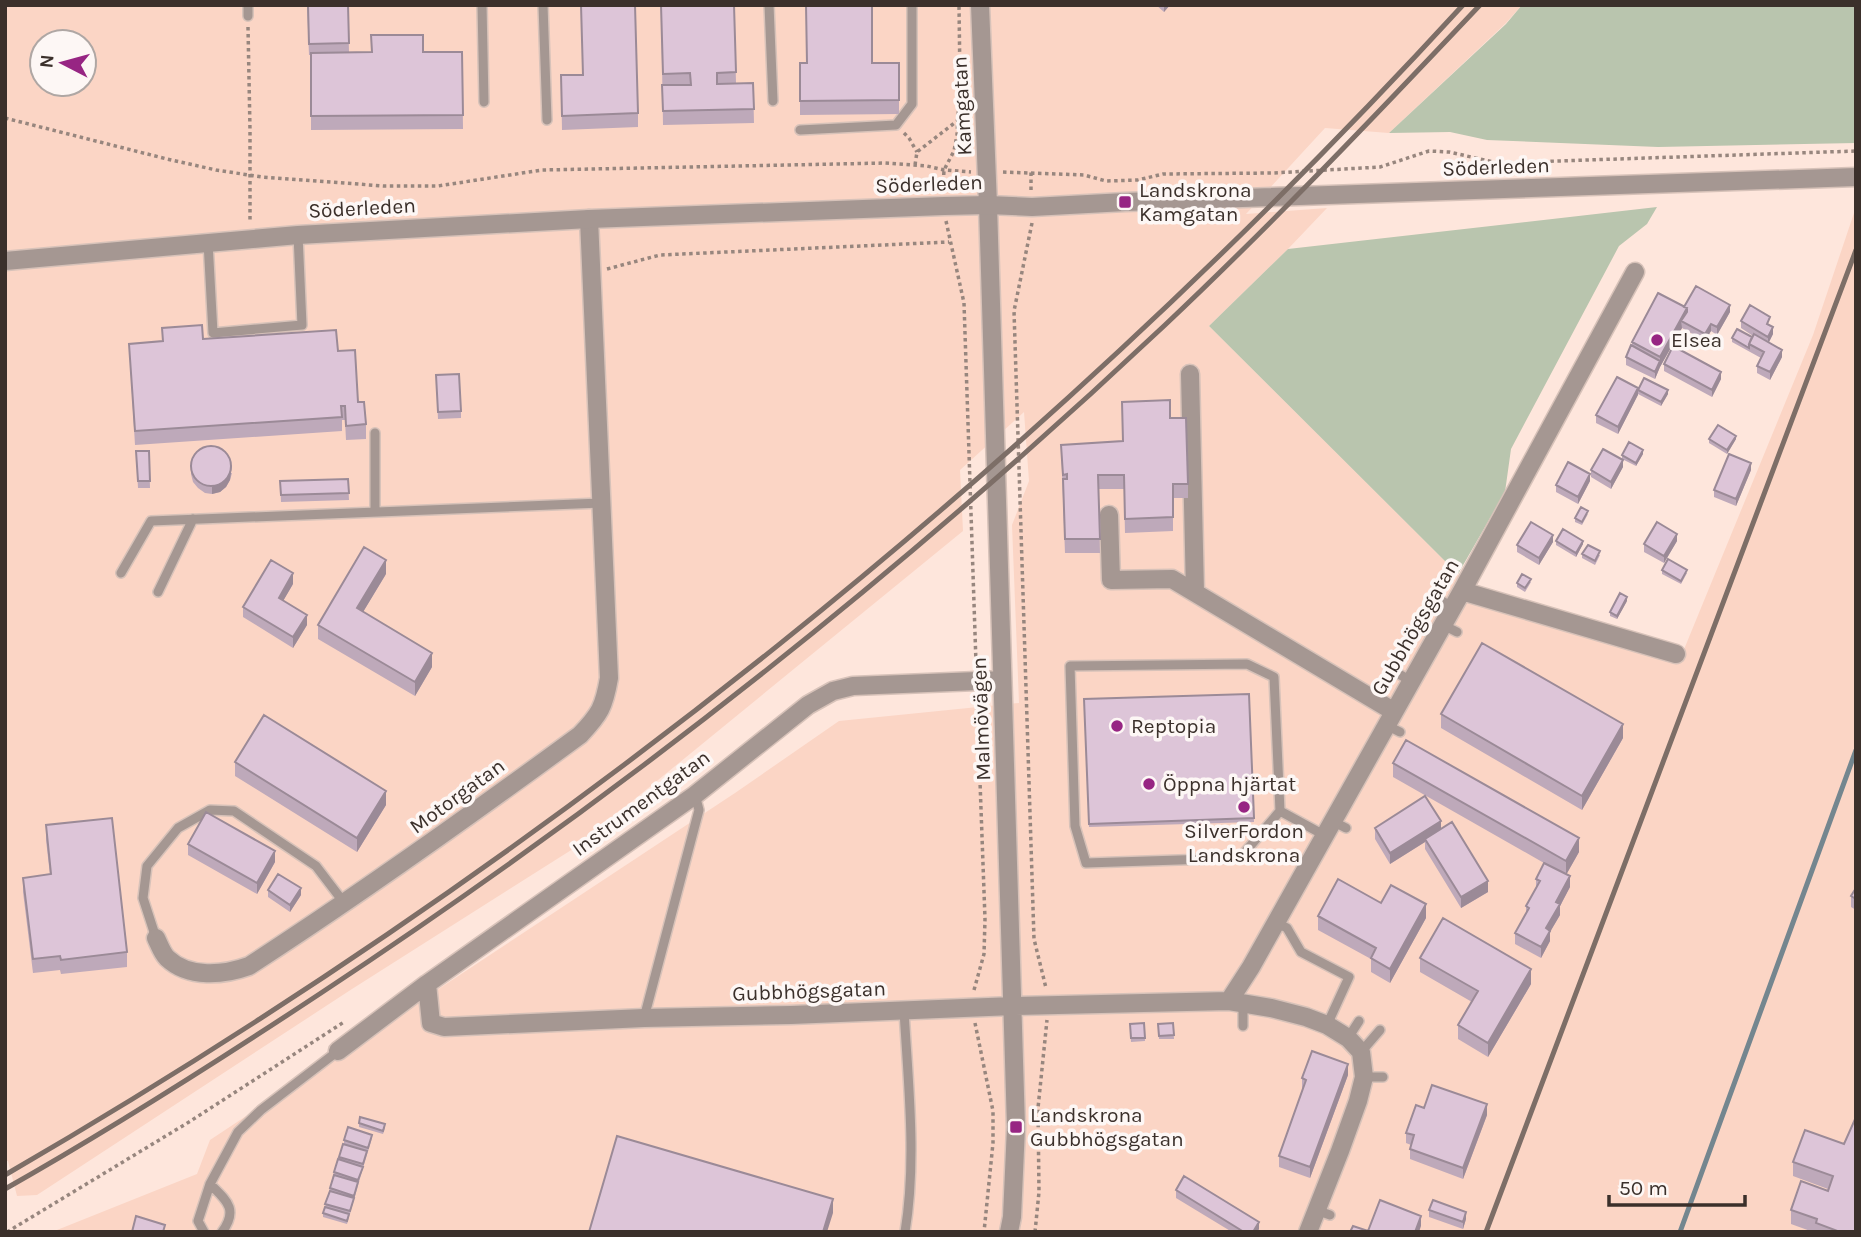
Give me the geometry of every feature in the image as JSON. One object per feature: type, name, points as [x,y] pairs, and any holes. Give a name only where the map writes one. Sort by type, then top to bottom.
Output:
[{"type":"street","name":"Kamgatan","points":[[980,5],[988,205]]},
{"type":"street","name":"Söderleden","points":[[5,261],[250,238],[589,219],[944,206],[1032,207],[1856,177]]},
{"type":"street","name":"Malmövägen","points":[[988,205],[1016,1126],[1009,1232]]},
{"type":"street","name":"Motorgatan","points":[[156,938],[166,957],[185,970],[210,974],[249,966],[345,904],[580,735],[595,720],[604,703],[609,678],[589,219]]},
{"type":"street","name":"Gubbhögsgatan","points":[[1236,1003],[1275,922],[1334,828],[1393,723],[1404,677],[1450,628],[1451,599],[1635,272]]},
{"type":"street","points":[[1190,374],[1195,592]]},
{"type":"street","points":[[1109,515],[1111,580],[1172,579],[1393,723]]},
{"type":"street","points":[[1451,599],[1676,654]]},
{"type":"street","name":"Instrumentgatan","points":[[338,1051],[427,984],[695,795],[808,705],[834,691],[853,686],[1002,680]]},
{"type":"street","name":"Gubbhögsgatan","points":[[427,984],[431,1023],[444,1027],[1013,1006],[1236,1003],[1270,1008],[1327,1025],[1348,1038],[1361,1052]]},
{"type":"street","points":[[1308,1232],[1323,1213],[1346,1153],[1364,1077],[1361,1052]]},
{"type":"lane","points":[[248,5],[248,16]]},
{"type":"lane","points":[[482,5],[484,102]]},
{"type":"lane","points":[[543,5],[547,120]]},
{"type":"lane","points":[[769,5],[773,102]]},
{"type":"lane","points":[[800,130],[896,125],[912,104],[912,5]]},
{"type":"lane","points":[[208,242],[214,333],[302,325],[298,235]]},
{"type":"lane","points":[[375,433],[376,512]]},
{"type":"lane","points":[[121,573],[151,521],[601,503]]},
{"type":"lane","points":[[158,592],[193,519]]},
{"type":"lane","points":[[1247,664],[1274,677],[1280,811],[1240,858],[1086,863],[1075,826],[1070,667],[1247,664]]},
{"type":"lane","points":[[644,1018],[699,810],[695,795]]},
{"type":"lane","points":[[156,938],[143,898],[147,866],[178,828],[210,810],[234,811],[316,866],[345,904]]},
{"type":"lane","points":[[1280,811],[1334,828]]},
{"type":"lane","points":[[1275,922],[1287,928],[1301,952],[1349,977],[1327,1025]]},
{"type":"lane","points":[[1236,1003],[1243,1026]]},
{"type":"lane","points":[[904,1010],[910,1128],[908,1214],[905,1232]]},
{"type":"lane","points":[[1348,1038],[1359,1021]]},
{"type":"lane","points":[[1361,1052],[1380,1030]]},
{"type":"lane","points":[[204,1232],[198,1221],[210,1184],[238,1132],[261,1110],[338,1051]]},
{"type":"lane","points":[[1364,1077],[1383,1077]]},
{"type":"lane","points":[[210,1184],[229,1204],[231,1213],[222,1232]]},
{"type":"path","points":[[959,5],[960,81],[957,135],[954,151],[944,170],[943,190],[949,242],[964,303],[985,919],[984,954],[974,986],[975,1029],[993,1111],[993,1143],[984,1232]]},
{"type":"path","points":[[248,16],[250,238]]},
{"type":"path","points":[[5,118],[167,159],[249,175],[319,182],[438,186],[542,170],[885,163],[927,166],[962,173],[1031,172],[1084,175],[1107,181],[1138,180],[1163,174],[1273,173],[1380,167],[1429,151],[1449,152],[1499,163],[1856,151]]},
{"type":"path","points":[[916,152],[958,120]]},
{"type":"path","points":[[896,125],[909,138],[916,152],[915,165]]},
{"type":"path","points":[[1031,172],[1032,226],[1014,311],[1034,929],[1037,956],[1046,984],[1045,1047],[1038,1108],[1039,1192],[1035,1232]]},
{"type":"path","points":[[591,273],[660,255],[949,242]]},
{"type":"path","points":[[6,1232],[189,1122],[354,1016]]},
{"type":"shaded area","points":[[5,5],[1522,5],[1389,133],[1325,128],[1246,214],[1327,208],[1209,326],[1458,574],[1473,603],[1678,664],[1813,335],[1856,207],[1856,1232],[52,1232],[197,1174],[210,1140],[735,793],[839,721],[1019,703],[1012,525],[1029,481],[1024,412],[960,470],[963,531],[576,847],[352,989],[37,1195],[17,1196],[8,1161],[5,1161]]},
{"type":"green space","points":[[1522,5],[1856,5],[1856,143],[1658,147],[1487,140],[1450,132],[1389,133],[1506,24]]},
{"type":"green space","points":[[1657,207],[1647,224],[1619,246],[1511,449],[1505,492],[1458,574],[1209,326],[1288,249]]},
{"type":"building","points":[[308,5],[348,5],[349,43],[309,44]]},
{"type":"building","points":[[581,5],[635,5],[638,113],[562,116],[561,75],[583,75]]},
{"type":"building","points":[[661,5],[734,5],[736,72],[717,73],[717,84],[753,83],[754,109],[663,111],[662,85],[691,85],[690,73],[663,74]]},
{"type":"building","points":[[806,5],[872,5],[872,63],[899,63],[899,100],[800,101],[800,63],[807,63]]},
{"type":"building","points":[[371,35],[423,35],[423,52],[462,52],[463,115],[311,116],[311,53],[372,52]]},
{"type":"building","points":[[1696,286],[1730,305],[1717,327],[1711,324],[1705,334],[1681,321],[1687,312],[1684,307]]},
{"type":"building","name":"Elsea","points":[[1658,293],[1687,308],[1660,357],[1632,342]]},
{"type":"building","points":[[1750,305],[1770,317],[1767,324],[1773,327],[1768,337],[1741,321]]},
{"type":"building","points":[[202,325],[203,339],[336,330],[338,351],[355,350],[358,402],[364,402],[366,424],[346,426],[345,406],[341,406],[342,417],[135,431],[129,344],[163,341],[162,328]]},
{"type":"building","points":[[1737,329],[1752,337],[1749,348],[1732,338]]},
{"type":"building","points":[[1754,334],[1782,350],[1770,372],[1757,366],[1764,352],[1749,344]]},
{"type":"building","points":[[1631,345],[1660,361],[1655,372],[1626,357]]},
{"type":"building","points":[[1673,346],[1721,372],[1712,390],[1664,364]]},
{"type":"building","points":[[459,374],[461,411],[438,412],[436,375]]},
{"type":"building","points":[[1617,377],[1638,388],[1618,427],[1596,415]]},
{"type":"building","points":[[1644,378],[1668,390],[1661,402],[1638,390]]},
{"type":"building","points":[[1170,400],[1170,418],[1186,418],[1188,484],[1173,484],[1173,517],[1125,519],[1124,475],[1098,475],[1100,539],[1065,539],[1063,479],[1067,479],[1067,474],[1063,475],[1061,445],[1123,441],[1122,402]]},
{"type":"building","points":[[1718,425],[1736,436],[1727,450],[1709,439]]},
{"type":"building","points":[[1629,442],[1643,450],[1636,463],[1622,455]]},
{"type":"building","points":[[211,446],[219,447],[225,452],[230,458],[230,474],[225,480],[219,485],[211,486],[203,485],[197,480],[192,474],[191,466],[192,458],[197,452],[203,447]]},
{"type":"building","points":[[1603,449],[1623,460],[1611,482],[1591,470]]},
{"type":"building","points":[[136,451],[149,451],[150,481],[138,481]]},
{"type":"building","points":[[1729,454],[1751,463],[1736,499],[1714,490]]},
{"type":"building","points":[[1568,462],[1590,474],[1578,497],[1556,485]]},
{"type":"building","points":[[348,479],[349,493],[281,495],[280,481]]},
{"type":"building","points":[[1581,507],[1588,511],[1582,522],[1575,518]]},
{"type":"building","points":[[1531,522],[1553,535],[1539,558],[1517,545]]},
{"type":"building","points":[[1657,522],[1677,534],[1664,556],[1644,544]]},
{"type":"building","points":[[1563,529],[1583,541],[1576,553],[1556,541]]},
{"type":"building","points":[[1588,545],[1600,551],[1595,561],[1582,554]]},
{"type":"building","points":[[364,547],[386,560],[357,608],[432,653],[415,682],[318,625]]},
{"type":"building","points":[[1668,559],[1687,570],[1681,581],[1662,570]]},
{"type":"building","points":[[271,560],[293,573],[279,598],[307,615],[293,637],[243,607]]},
{"type":"building","points":[[1522,574],[1531,579],[1525,588],[1517,583]]},
{"type":"building","points":[[1620,593],[1627,597],[1617,616],[1610,612]]},
{"type":"building","points":[[1482,643],[1623,724],[1582,796],[1441,714]]},
{"type":"building","points":[[1249,694],[1254,818],[1089,824],[1084,699]]},
{"type":"building","points":[[264,715],[386,791],[357,838],[235,762]]},
{"type":"building","points":[[1406,740],[1579,838],[1566,861],[1393,763]]},
{"type":"building","points":[[1425,796],[1441,821],[1390,853],[1375,828]]},
{"type":"building","points":[[206,812],[275,851],[257,883],[188,844]]},
{"type":"building","points":[[112,818],[127,952],[61,960],[60,956],[33,959],[23,878],[51,874],[46,825]]},
{"type":"building","points":[[1452,822],[1488,881],[1461,897],[1425,839]]},
{"type":"building","points":[[1544,863],[1570,876],[1556,902],[1560,904],[1546,928],[1550,931],[1541,947],[1515,933],[1529,908],[1526,906],[1540,881],[1536,879]]},
{"type":"building","points":[[278,874],[301,888],[290,905],[268,890]]},
{"type":"building","points":[[1338,879],[1381,903],[1391,885],[1426,904],[1390,969],[1371,958],[1376,948],[1318,916]]},
{"type":"building","points":[[1443,918],[1531,969],[1488,1043],[1458,1025],[1478,991],[1420,958]]},
{"type":"building","points":[[1144,1023],[1145,1038],[1131,1038],[1130,1024]]},
{"type":"building","points":[[1173,1023],[1174,1035],[1159,1036],[1158,1024]]},
{"type":"building","points":[[1312,1051],[1348,1064],[1310,1167],[1279,1156],[1306,1080],[1302,1078]]},
{"type":"building","points":[[1432,1085],[1487,1104],[1463,1168],[1410,1149],[1414,1135],[1406,1133],[1416,1105],[1424,1108]]},
{"type":"building","points":[[360,1117],[385,1124],[383,1131],[359,1123]]},
{"type":"building","points":[[1856,1117],[1856,1232],[1840,1232],[1816,1223],[1817,1219],[1791,1210],[1801,1181],[1828,1191],[1833,1176],[1793,1162],[1805,1130],[1844,1144]]},
{"type":"building","points":[[348,1127],[372,1135],[368,1148],[344,1140]]},
{"type":"building","points":[[617,1136],[833,1199],[823,1232],[589,1232]]},
{"type":"building","points":[[343,1144],[367,1151],[363,1164],[339,1157]]},
{"type":"building","points":[[338,1159],[363,1167],[358,1180],[334,1172]]},
{"type":"building","points":[[334,1175],[358,1182],[354,1196],[330,1188]]},
{"type":"building","points":[[1184,1176],[1259,1222],[1253,1232],[1244,1232],[1176,1190]]},
{"type":"building","points":[[330,1191],[354,1198],[350,1211],[325,1204]]},
{"type":"building","points":[[1380,1200],[1421,1216],[1415,1232],[1350,1232],[1353,1226],[1368,1231]]},
{"type":"building","points":[[1433,1200],[1466,1212],[1463,1222],[1429,1210]]},
{"type":"building","points":[[325,1207],[349,1214],[347,1221],[323,1213]]},
{"type":"building","points":[[136,1216],[165,1225],[163,1232],[132,1232]]},
{"type":"waterway","points":[[1680,1232],[1856,750]]},
{"type":"railway","points":[[5,1175],[206,1053],[402,925],[593,788],[778,645],[958,495],[1133,338],[1301,175],[1463,5]]},
{"type":"railway","points":[[5,1189],[204,1069],[433,918],[543,840],[758,677],[965,505],[1165,325],[1364,127],[1480,5]]},
{"type":"railway","points":[[1486,1232],[1856,250]]},
{"type":"place","name":"Landskrona Kamgatan","points":[[1125,202]]},
{"type":"place","name":"Elsea","points":[[1657,340]]},
{"type":"place","name":"Reptopia","points":[[1117,726]]},
{"type":"place","name":"Öppna hjärtat","points":[[1149,784]]},
{"type":"place","name":"SilverFordon Landskrona","points":[[1244,807]]},
{"type":"place","name":"Landskrona Gubbhögsgatan","points":[[1016,1127]]}]
